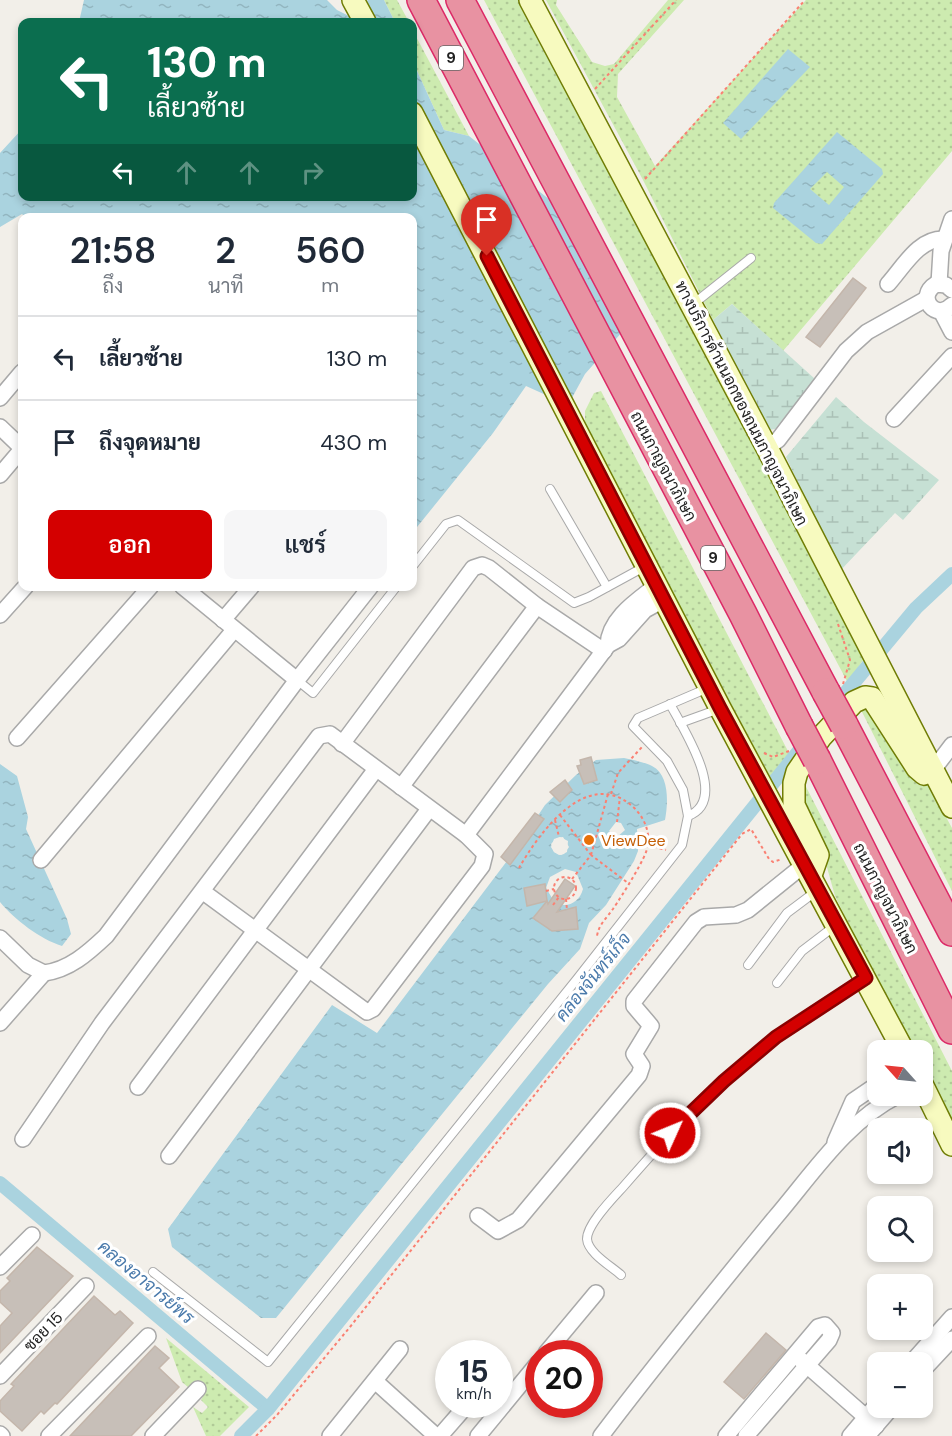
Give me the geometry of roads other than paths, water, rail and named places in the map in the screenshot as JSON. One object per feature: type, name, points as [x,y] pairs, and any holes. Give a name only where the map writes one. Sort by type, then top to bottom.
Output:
[{"type":"highway","name":"ถนนกาญจนาภิเษก","points":[[421,0],[743,614],[952,1030]]},
{"type":"highway","name":"9","points":[[460,0],[952,932]]},
{"type":"main road","points":[[353,0],[363,18]]},
{"type":"main road","name":"ทางบริการด้านนอกของถนนกาญจนาภิเษก","points":[[530,0],[767,448],[952,807]]},
{"type":"main road","points":[[417,123],[583,439],[720,708],[898,1040]]},
{"type":"main road","points":[[808,870],[818,855],[794,805],[794,783],[797,772],[821,737],[854,702],[865,697],[872,698],[917,768],[924,774],[933,770]]},
{"type":"main road","points":[[933,1106],[952,1145]]},
{"type":"street","points":[[952,219],[940,251],[946,287],[930,288],[927,299],[931,308],[947,308],[952,332]]},
{"type":"street","points":[[888,284],[922,245],[932,238],[945,239]]},
{"type":"street","points":[[767,448],[778,440],[846,351],[867,332],[927,299]]},
{"type":"street","points":[[894,419],[952,356]]},
{"type":"street","points":[[0,398],[18,377]]},
{"type":"street","points":[[0,427],[18,445]]},
{"type":"street","points":[[0,476],[18,454]]},
{"type":"street","points":[[342,744],[473,568],[482,565],[489,568],[537,606],[606,648]]},
{"type":"street","points":[[0,615],[22,591]]},
{"type":"street","points":[[17,738],[147,591]]},
{"type":"street","points":[[188,591],[297,680]]},
{"type":"street","points":[[41,860],[228,625],[249,591]]},
{"type":"street","points":[[0,1023],[44,973],[72,963],[91,951],[106,936],[297,680],[367,591]]},
{"type":"street","points":[[466,835],[606,648],[619,639],[661,592]]},
{"type":"street","points":[[401,788],[537,606]]},
{"type":"street","points":[[23,1138],[102,1023],[319,736],[330,734],[466,835],[485,855],[482,866],[373,1009],[367,1012],[308,971],[202,891]]},
{"type":"street","points":[[933,770],[952,745]]},
{"type":"street","points":[[138,1087],[376,769]]},
{"type":"street","points":[[169,1156],[429,809]]},
{"type":"street","points":[[478,1216],[498,1232],[518,1220],[639,1075],[642,1066],[634,1054],[651,1026],[634,1006],[634,1001],[696,922],[704,917],[736,915],[748,910],[808,870]]},
{"type":"street","points":[[0,938],[28,965],[44,973]]},
{"type":"street","points":[[833,1147],[853,1101],[867,1091]]},
{"type":"street","points":[[601,1436],[683,1329],[833,1147],[883,1106]]},
{"type":"street","points":[[0,1267],[32,1235]]},
{"type":"street","name":"ซอย 15","points":[[0,1376],[86,1286]]},
{"type":"street","points":[[557,1340],[596,1293]]},
{"type":"street","points":[[921,1352],[952,1317]]},
{"type":"street","points":[[726,1436],[818,1327],[825,1325],[832,1335],[746,1436]]},
{"type":"street","points":[[49,1436],[148,1336]]},
{"type":"street","points":[[933,1360],[952,1340]]},
{"type":"street","points":[[330,1436],[400,1349]]},
{"type":"street","points":[[794,1355],[870,1426],[850,1436]]},
{"type":"street","points":[[478,1436],[525,1379]]},
{"type":"street","points":[[375,1381],[438,1436],[455,1418]]},
{"type":"street","points":[[153,1436],[197,1398]]},
{"type":"lane","points":[[691,306],[751,258]]},
{"type":"lane","points":[[550,489],[607,587]]},
{"type":"lane","points":[[417,561],[446,524],[451,520],[458,520],[573,603],[647,565]]},
{"type":"lane","points":[[297,680],[313,693],[393,591]]},
{"type":"lane","points":[[153,1272],[268,1362],[675,854],[684,840],[688,816],[683,790],[667,760],[633,728],[634,722],[638,718],[710,687]]},
{"type":"lane","points":[[670,704],[707,787],[704,805],[699,812],[688,816]]},
{"type":"lane","points":[[680,723],[720,708]]},
{"type":"lane","points":[[748,965],[788,914],[808,870]]},
{"type":"lane","points":[[777,982],[802,951],[837,924]]},
{"type":"lane","points":[[621,1275],[591,1249],[587,1241],[591,1226],[607,1206],[670,1133],[724,1081],[776,1037],[866,978]]},
{"type":"water","points":[[84,0],[327,0],[337,10],[349,16],[368,0],[384,0],[393,18],[80,18]]},
{"type":"water","points":[[788,49],[810,67],[741,139],[723,123]]},
{"type":"water","points":[[417,71],[444,130],[469,136],[602,241],[638,314],[585,374],[568,405],[526,386],[493,433],[417,527],[417,213],[18,213],[18,216],[0,227],[0,153],[18,133],[18,201],[417,201]]},
{"type":"water","points":[[837,132],[882,169],[883,174],[822,244],[816,243],[773,208],[774,203]],"holes":[[[827,172],[844,187],[829,205],[810,189]]]},
{"type":"water","points":[[624,758],[646,763],[658,770],[666,790],[665,820],[637,829],[638,851],[634,861],[606,905],[589,923],[580,949],[548,984],[276,1318],[261,1318],[172,1247],[168,1229],[332,1005],[377,1033],[513,853],[545,805],[576,775],[596,760]],"holes":[[[616,822],[621,823],[625,830],[616,838],[609,831]],[[560,837],[568,841],[567,852],[561,855],[554,852],[551,847],[554,839]],[[565,869],[576,872],[583,889],[579,898],[569,904],[555,903],[546,888],[550,877]]]},
{"type":"water","points":[[0,764],[17,776],[28,817],[26,829],[67,919],[71,934],[62,946],[28,928],[0,902]]},
{"type":"waterway","name":"คลองจันทร์เก็จ","points":[[832,709],[916,608],[952,574]]},
{"type":"waterway","name":"คลองจันทร์เก็จ","points":[[241,1436],[268,1409],[807,741]]},
{"type":"waterway","name":"คลองอาจารย์พร","points":[[0,1183],[268,1409]]},
{"type":"place","name":"ViewDee","points":[[589,840]]}]
